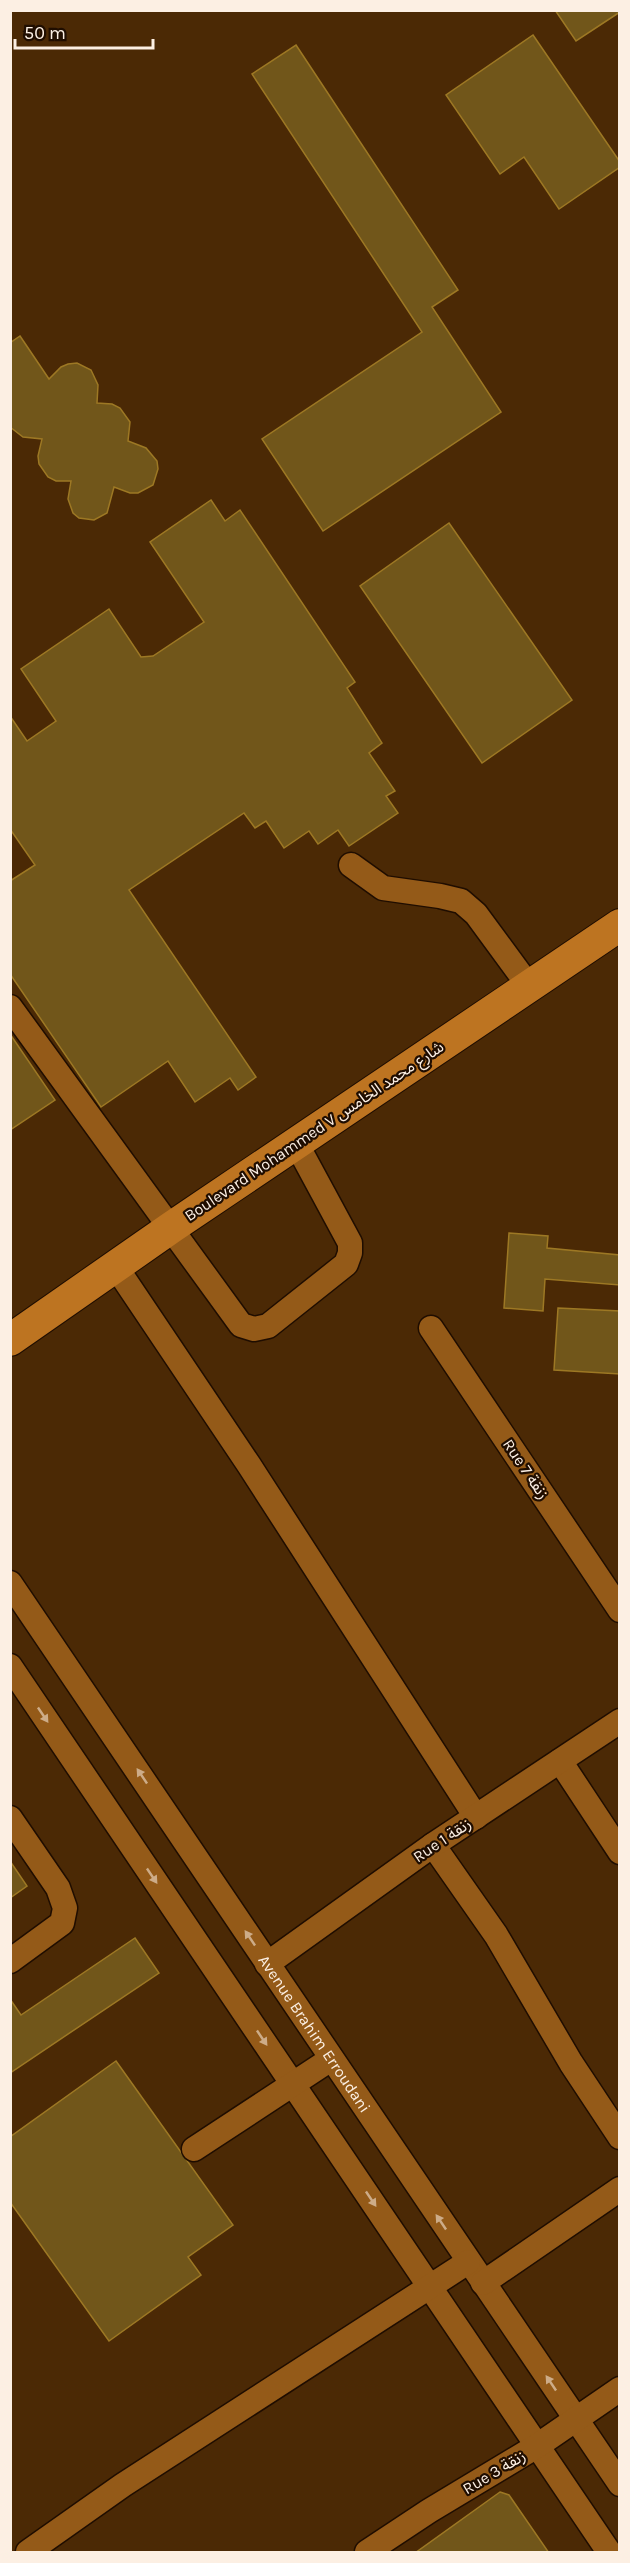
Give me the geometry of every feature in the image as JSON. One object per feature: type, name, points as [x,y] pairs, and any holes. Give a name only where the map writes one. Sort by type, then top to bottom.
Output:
[{"type":"main road","name":"Boulevard Mohammed V شارع محمد الخامس","points":[[10,1340],[171,1227],[620,925]]},
{"type":"street","points":[[351,865],[383,888],[461,901],[476,914],[529,986]]},
{"type":"street","points":[[10,1007],[241,1325],[254,1329],[268,1326],[346,1264],[350,1253],[350,1243],[296,1143]]},
{"type":"street","points":[[116,1267],[236,1446],[476,1817]]},
{"type":"street","name":"Rue 7 زنقة","points":[[431,1328],[620,1610]]},
{"type":"street","name":"Avenue Brahim Erroudani","points":[[10,1583],[620,2484]]},
{"type":"street","points":[[10,1666],[609,2553]]},
{"type":"street","name":"Rue 1 زنقة","points":[[267,1964],[433,1845],[620,1721]]},
{"type":"street","points":[[560,1761],[620,1852]]},
{"type":"street","points":[[10,1818],[58,1888],[65,1908],[62,1923],[10,1961]]},
{"type":"street","points":[[433,1845],[496,1935],[571,2063],[620,2137]]},
{"type":"street","points":[[194,2149],[331,2059]]},
{"type":"street","points":[[483,2283],[620,2189]]},
{"type":"street","points":[[28,2553],[123,2485],[468,2262]]},
{"type":"street","name":"Rue 3 زنقة","points":[[367,2553],[429,2511],[537,2446],[620,2389]]},
{"type":"shaded area","points":[[11,11],[619,11],[619,2552],[11,2552]]},
{"type":"building","points":[[555,10],[620,10],[620,12],[576,41]]},
{"type":"building","points":[[533,35],[620,162],[620,167],[559,209],[524,157],[500,174],[446,95]]},
{"type":"building","points":[[296,45],[458,290],[432,307],[501,412],[323,531],[262,439],[422,332],[252,74]]},
{"type":"building","points":[[20,336],[49,379],[61,367],[68,364],[77,363],[91,370],[98,385],[97,403],[112,404],[120,408],[130,422],[128,441],[146,448],[157,461],[158,469],[153,485],[138,493],[130,493],[114,487],[107,513],[94,520],[79,518],[73,513],[68,499],[71,481],[56,481],[48,477],[39,464],[38,456],[42,439],[23,437],[10,427],[10,343]]},
{"type":"building","points":[[211,500],[225,521],[240,510],[355,682],[347,688],[382,743],[369,753],[395,791],[386,796],[398,813],[349,846],[338,830],[318,844],[309,831],[284,848],[266,821],[255,828],[244,813],[129,890],[256,1077],[238,1090],[230,1078],[195,1102],[168,1061],[101,1107],[10,974],[10,881],[35,865],[10,829],[10,716],[27,741],[56,721],[21,669],[109,609],[141,657],[153,656],[204,622],[150,542]]},
{"type":"building","points":[[449,523],[572,700],[482,763],[360,586]]},
{"type":"building","points":[[10,1034],[55,1100],[10,1130]]},
{"type":"building","points":[[509,1233],[548,1236],[547,1248],[620,1255],[620,1285],[545,1279],[543,1311],[504,1308]]},
{"type":"building","points":[[558,1308],[620,1311],[620,1374],[554,1370]]},
{"type":"building","points":[[10,1861],[27,1886],[10,1898]]},
{"type":"building","points":[[135,1938],[159,1973],[10,2073],[10,1999],[21,2015]]},
{"type":"building","points":[[116,2061],[233,2225],[188,2257],[201,2275],[109,2341],[10,2202],[10,2137]]},
{"type":"building","points":[[500,2492],[509,2495],[549,2553],[415,2553]]}]
